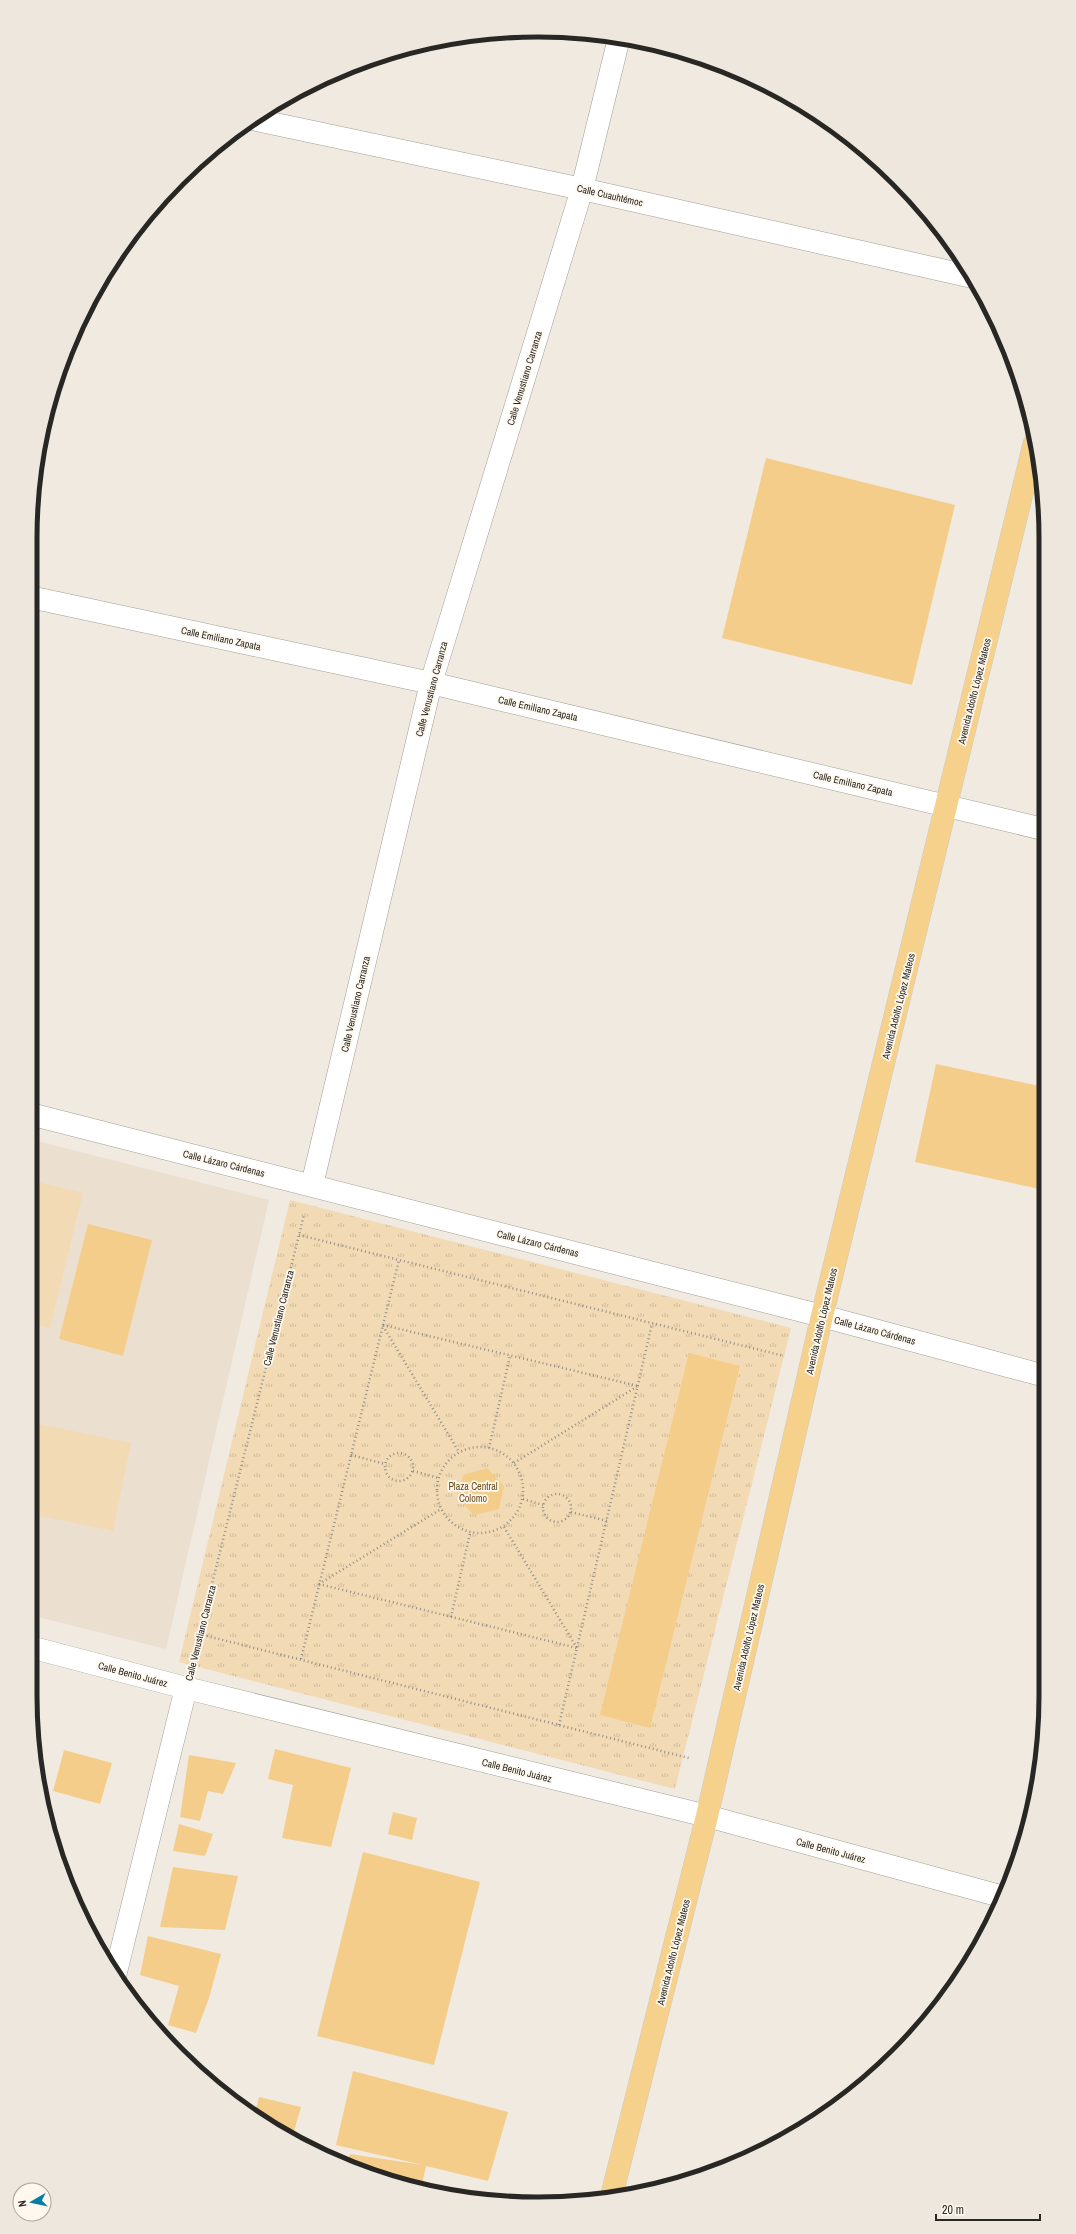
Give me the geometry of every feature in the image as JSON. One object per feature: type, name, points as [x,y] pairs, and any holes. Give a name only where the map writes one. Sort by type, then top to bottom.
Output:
[{"type":"main road","name":"Avenida Adolfo López Mateos","points":[[613,2191],[706,1816],[822,1316],[1032,454]]},
{"type":"street","name":"Calle Venustiano Carranza","points":[[312,1185],[431,683],[582,188],[618,44]]},
{"type":"street","name":"Calle Cuauhtémoc","points":[[260,121],[582,188],[964,275]]},
{"type":"street","name":"Calle Emiliano Zapata","points":[[37,599],[431,683],[1039,828]]},
{"type":"street","name":"Calle Lázaro Cárdenas","points":[[37,1116],[822,1316],[1039,1374]]},
{"type":"street","name":"Calle Benito Juárez","points":[[37,1648],[186,1688],[706,1816],[998,1895]]},
{"type":"street","name":"Calle Venustiano Carranza","points":[[117,1968],[186,1688]]},
{"type":"path","name":"Calle Venustiano Carranza","points":[[186,1688],[312,1185]]},
{"type":"path","points":[[299,1235],[812,1363]]},
{"type":"path","points":[[301,1659],[399,1260]]},
{"type":"path","points":[[559,1725],[652,1324]]},
{"type":"path","points":[[383,1325],[638,1386]]},
{"type":"path","points":[[383,1325],[459,1452]]},
{"type":"path","points":[[490,1448],[510,1356]]},
{"type":"path","points":[[514,1463],[638,1386]]},
{"type":"path","points":[[469,1448],[490,1448],[503,1453],[514,1463],[520,1474],[524,1487],[523,1499],[519,1510],[504,1527],[482,1534],[470,1533],[458,1528],[448,1520],[441,1509],[438,1498],[439,1478],[443,1468],[459,1452],[469,1448]]},
{"type":"path","points":[[394,1453],[403,1453],[412,1462],[413,1471],[409,1478],[396,1481],[386,1472],[385,1464],[387,1459],[394,1453]]},
{"type":"path","points":[[351,1455],[385,1464]]},
{"type":"path","points":[[413,1471],[439,1478]]},
{"type":"path","points":[[551,1494],[560,1494],[568,1499],[571,1512],[562,1522],[553,1522],[546,1518],[543,1505],[551,1494]]},
{"type":"path","points":[[523,1499],[543,1505]]},
{"type":"path","points":[[319,1584],[441,1509]]},
{"type":"path","points":[[571,1512],[607,1521]]},
{"type":"path","points":[[504,1527],[577,1648]]},
{"type":"path","points":[[451,1617],[470,1533]]},
{"type":"path","points":[[319,1584],[577,1648]]},
{"type":"path","points":[[199,1634],[718,1765]]},
{"type":"shaded area","points":[[37,1141],[269,1200],[166,1649],[37,1617]]},
{"type":"green space","points":[[37,1182],[83,1193],[50,1328],[37,1325]]},
{"type":"green space","name":"Plaza Central Colomo","points":[[290,1200],[791,1328],[675,1789],[179,1662]]},
{"type":"green space","points":[[37,1423],[131,1443],[113,1531],[37,1515]]},
{"type":"building","points":[[766,458],[955,505],[912,685],[722,638]]},
{"type":"building","points":[[936,1064],[1039,1086],[1039,1189],[915,1162]]},
{"type":"building","points":[[88,1224],[152,1240],[123,1356],[59,1339]]},
{"type":"building","points":[[689,1353],[740,1366],[650,1728],[600,1715]]},
{"type":"building","points":[[487,1468],[504,1486],[499,1509],[474,1515],[457,1498],[463,1475]]},
{"type":"building","points":[[275,1749],[351,1768],[331,1847],[282,1838],[293,1785],[268,1779]]},
{"type":"building","points":[[64,1750],[112,1763],[100,1804],[53,1791]]},
{"type":"building","points":[[189,1755],[236,1763],[223,1794],[208,1791],[200,1821],[180,1817]]},
{"type":"building","points":[[393,1812],[417,1818],[412,1840],[388,1834]]},
{"type":"building","points":[[179,1824],[213,1834],[205,1856],[173,1851]]},
{"type":"building","points":[[363,1852],[480,1882],[434,2065],[317,2036]]},
{"type":"building","points":[[173,1867],[238,1876],[225,1930],[160,1927]]},
{"type":"building","points":[[148,1936],[221,1954],[209,1998],[196,2033],[168,2025],[179,1986],[140,1975]]},
{"type":"building","points":[[353,2071],[508,2112],[488,2181],[426,2166],[422,2183],[408,2180],[348,2160],[350,2154],[423,2165],[336,2145]]},
{"type":"building","points":[[259,2097],[301,2107],[293,2133],[256,2110]]}]
